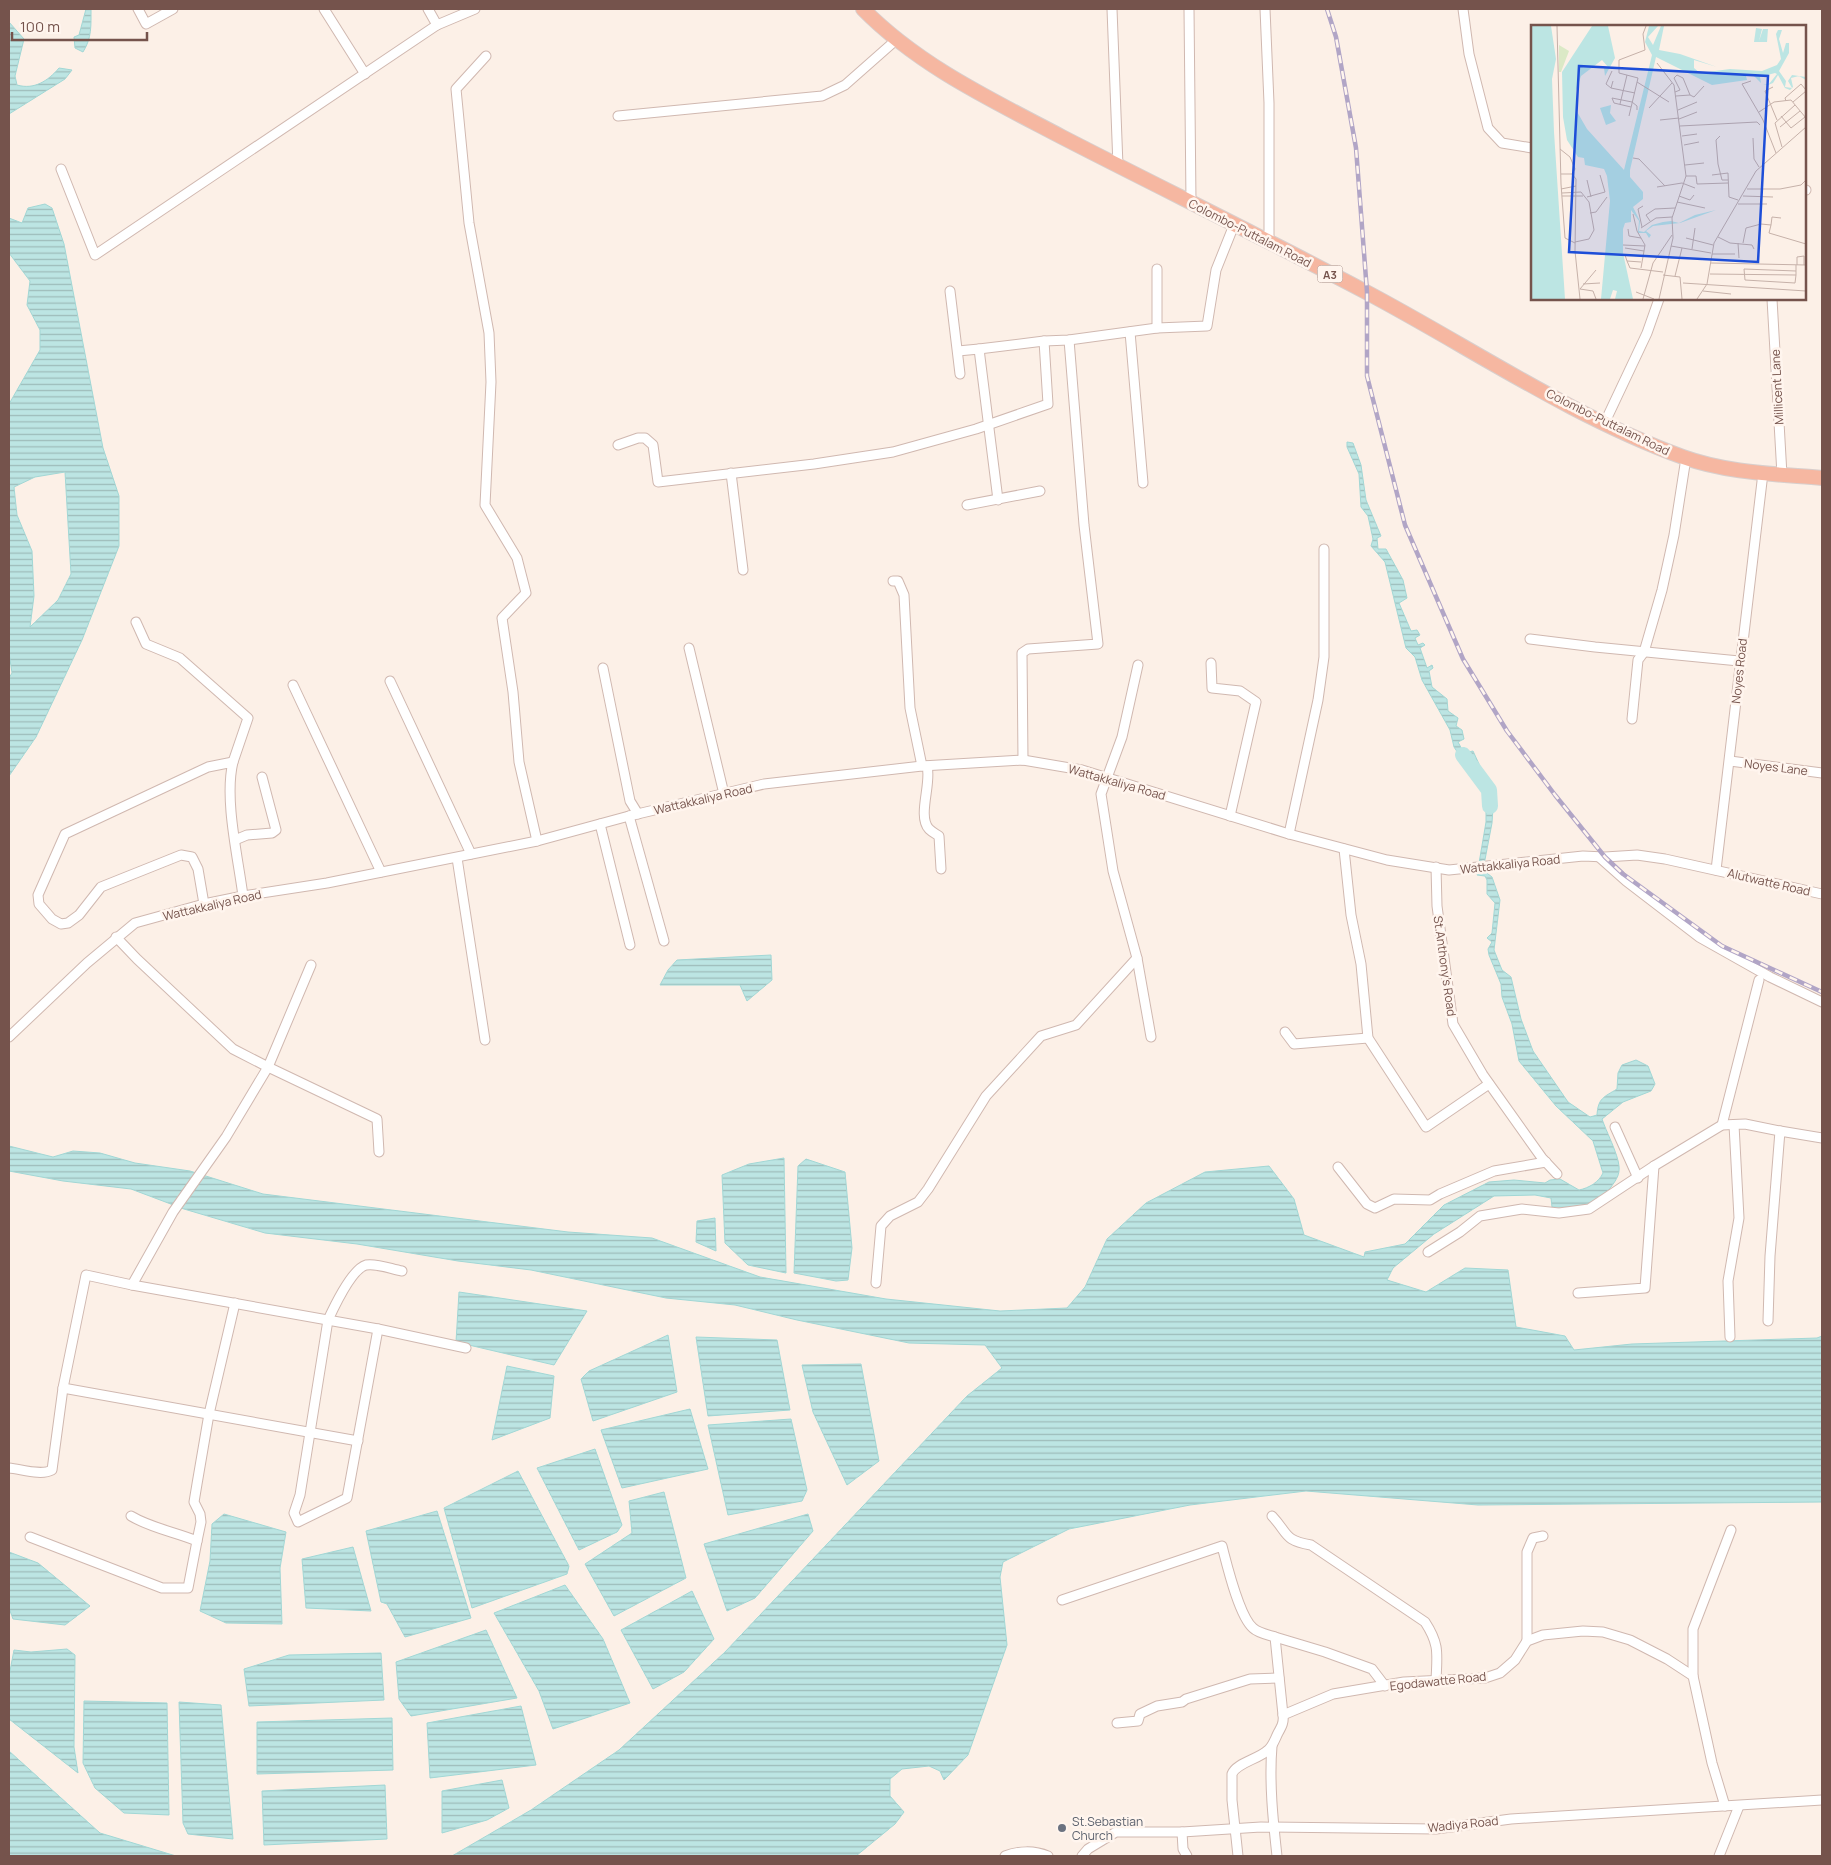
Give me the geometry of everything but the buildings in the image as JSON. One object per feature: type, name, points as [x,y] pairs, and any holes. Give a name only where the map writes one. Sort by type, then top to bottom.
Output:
[{"type":"highway","name":"Colombo-Puttalam Road","points":[[863,9],[896,40],[940,72],[1118,166],[1367,292],[1562,401],[1686,458],[1763,473],[1822,478]]},
{"type":"street","points":[[138,9],[146,24],[173,9]]},
{"type":"street","points":[[324,9],[364,74]]},
{"type":"street","points":[[428,9],[438,25]]},
{"type":"street","points":[[60,169],[95,255],[438,25],[475,9]]},
{"type":"street","points":[[1112,9],[1118,166]]},
{"type":"street","points":[[1189,9],[1191,202]]},
{"type":"street","points":[[1265,9],[1269,103],[1269,242]]},
{"type":"street","points":[[1463,9],[1469,54],[1488,128],[1502,143],[1531,148]]},
{"type":"street","points":[[618,116],[822,96],[845,85],[896,40]]},
{"type":"street","points":[[486,56],[456,89],[469,223],[489,333],[491,382],[485,505],[517,558],[526,593],[502,618],[513,692],[519,762],[537,841]]},
{"type":"street","points":[[958,351],[1069,340],[1157,328],[1208,326],[1216,270],[1234,225]]},
{"type":"street","points":[[1157,269],[1157,328]]},
{"type":"street","points":[[950,291],[960,374]]},
{"type":"street","points":[[1605,422],[1647,333],[1659,300]]},
{"type":"street","name":"Millicent Lane","points":[[1772,300],[1782,475]]},
{"type":"street","points":[[1130,332],[1143,484]]},
{"type":"street","points":[[1023,760],[1022,653],[1028,649],[1098,644],[1084,525],[1069,340]]},
{"type":"street","points":[[618,444],[638,438],[645,438],[653,445],[658,482],[893,452],[976,429],[1048,404],[1044,341]]},
{"type":"street","points":[[979,349],[998,500]]},
{"type":"street","points":[[1632,719],[1638,660],[1644,652],[1662,590],[1672,544],[1686,458]]},
{"type":"street","points":[[731,473],[743,570]]},
{"type":"street","name":"Noyes Road","points":[[1716,870],[1763,473]]},
{"type":"street","points":[[968,506],[1040,491]]},
{"type":"street","points":[[1289,834],[1314,718],[1324,657],[1324,549]]},
{"type":"street","points":[[893,581],[898,581],[904,595],[910,708],[925,766],[929,773],[924,811],[926,825],[939,836],[941,869]]},
{"type":"street","points":[[136,622],[146,644],[180,658],[248,718],[230,776],[230,798],[243,896]]},
{"type":"street","points":[[1530,639],[1740,661]]},
{"type":"street","points":[[689,648],[724,794]]},
{"type":"street","points":[[1211,663],[1212,688],[1240,691],[1256,702],[1230,816]]},
{"type":"street","points":[[1138,665],[1122,737],[1101,794],[1113,871],[1137,958],[1151,1037]]},
{"type":"street","points":[[603,668],[630,801],[664,941]]},
{"type":"street","points":[[390,680],[471,854]]},
{"type":"street","points":[[293,685],[382,872]]},
{"type":"street","name":"Wattakkaliya Road","points":[[9,1037],[116,937],[135,923],[204,904],[243,896],[327,883],[537,841],[634,815],[764,784],[925,766],[1023,760],[1082,770],[1289,834],[1387,860],[1449,870],[1583,856],[1637,855],[1716,870]]},
{"type":"street","name":"Noyes Lane","points":[[1730,761],[1822,773]]},
{"type":"street","points":[[204,904],[198,869],[192,857],[181,855],[101,887],[79,915],[68,923],[61,924],[52,919],[39,904],[38,895],[65,834],[208,767],[233,762]]},
{"type":"street","points":[[235,840],[247,835],[272,833],[276,830],[262,777]]},
{"type":"street","points":[[600,824],[630,945]]},
{"type":"street","points":[[1344,848],[1351,914],[1361,964],[1368,1038],[1426,1127],[1489,1084]]},
{"type":"street","points":[[1599,857],[1626,881],[1699,937],[1770,977],[1822,1002]]},
{"type":"street","points":[[457,858],[485,1040]]},
{"type":"street","name":"St.Anthony's Road","points":[[1436,867],[1436,906],[1453,1024],[1489,1084],[1544,1160],[1557,1174]]},
{"type":"street","name":"Alutwatte Road","points":[[1716,870],[1822,894]]},
{"type":"street","points":[[116,937],[233,1049],[268,1068],[377,1119],[379,1152]]},
{"type":"street","points":[[876,1283],[881,1226],[890,1216],[918,1202],[986,1096],[1042,1036],[1076,1024],[1137,958]]},
{"type":"street","points":[[132,1285],[173,1212],[202,1168],[226,1137],[268,1068],[311,965]]},
{"type":"street","points":[[1722,1125],[1759,980]]},
{"type":"street","points":[[1284,1032],[1294,1044],[1368,1038]]},
{"type":"street","points":[[1428,1252],[1460,1232],[1480,1216],[1522,1209],[1559,1213],[1589,1209],[1654,1166],[1722,1125],[1745,1124],[1822,1138]]},
{"type":"street","points":[[1730,1337],[1728,1281],[1739,1218],[1734,1125]]},
{"type":"street","points":[[1615,1127],[1638,1178]]},
{"type":"street","points":[[1768,1320],[1770,1256],[1780,1131]]},
{"type":"street","points":[[1338,1167],[1366,1204],[1376,1208],[1394,1199],[1430,1200],[1494,1171],[1544,1160]]},
{"type":"street","points":[[1578,1294],[1646,1288],[1654,1166]]},
{"type":"street","points":[[378,1329],[347,1498],[298,1522],[294,1513],[300,1495],[328,1320],[336,1302],[360,1268],[369,1265],[402,1271]]},
{"type":"street","points":[[9,1468],[42,1472],[52,1470],[63,1388],[86,1274],[132,1285],[235,1302],[466,1348]]},
{"type":"street","points":[[30,1537],[162,1588],[188,1588],[201,1522],[200,1514],[194,1502],[209,1414],[235,1302]]},
{"type":"street","points":[[63,1388],[358,1441]]},
{"type":"street","points":[[131,1516],[144,1524],[176,1532],[197,1540]]},
{"type":"street","points":[[1272,1516],[1280,1524],[1284,1534],[1295,1542],[1311,1545],[1424,1622],[1433,1635],[1437,1647],[1436,1681]]},
{"type":"street","points":[[1725,1806],[1712,1763],[1693,1676],[1692,1629],[1731,1530]]},
{"type":"street","points":[[1542,1536],[1533,1538],[1527,1552],[1526,1641],[1542,1635],[1583,1631],[1603,1632],[1637,1644],[1668,1659],[1693,1676]]},
{"type":"street","points":[[1062,1600],[1222,1546],[1236,1593],[1246,1618],[1253,1629],[1275,1638],[1325,1652],[1372,1669],[1385,1686]]},
{"type":"street","points":[[1238,1856],[1234,1830],[1231,1778],[1234,1770],[1257,1759],[1272,1746],[1284,1722],[1275,1638]]},
{"type":"street","name":"Egodawatte Road","points":[[1283,1715],[1333,1694],[1404,1682],[1485,1678],[1500,1673],[1515,1660],[1526,1641]]},
{"type":"street","points":[[1117,1723],[1138,1721],[1140,1714],[1157,1706],[1182,1702],[1186,1699],[1250,1679],[1279,1678]]},
{"type":"street","points":[[1272,1746],[1271,1762],[1277,1856]]},
{"type":"street","name":"Wadiya Road","points":[[1082,1856],[1088,1849],[1116,1832],[1182,1832],[1274,1828],[1436,1829],[1511,1819],[1822,1800]]},
{"type":"street","points":[[1719,1856],[1740,1806]]},
{"type":"street","points":[[1182,1832],[1184,1850],[1187,1856]]},
{"type":"street","points":[[1005,1856],[1013,1853],[1039,1852],[1048,1856]]},
{"type":"water","points":[[86,9],[91,9],[91,26],[88,42],[83,52],[75,48],[74,37],[79,35]]},
{"type":"water","points":[[9,22],[24,39],[15,76],[17,85],[29,86],[40,83],[59,68],[72,70],[65,79],[9,114]]},
{"type":"water","points":[[45,204],[52,208],[64,244],[103,448],[119,496],[119,546],[82,640],[36,737],[9,776],[9,678],[12,673],[9,653],[9,404],[40,350],[40,330],[27,305],[30,281],[9,253],[9,218],[22,223],[28,208]],"holes":[[[65,472],[71,574],[58,600],[30,627],[34,596],[32,551],[17,515],[14,487],[35,477]]]},
{"type":"water","points":[[1347,442],[1353,443],[1361,465],[1366,500],[1381,536],[1377,538],[1378,549],[1386,549],[1403,580],[1407,598],[1399,603],[1411,631],[1417,630],[1420,635],[1415,638],[1418,645],[1423,643],[1425,645],[1420,648],[1427,668],[1432,665],[1433,668],[1429,671],[1432,687],[1447,699],[1448,711],[1458,718],[1456,726],[1462,730],[1464,739],[1458,742],[1464,753],[1473,751],[1479,764],[1475,779],[1494,791],[1492,823],[1483,870],[1492,877],[1500,900],[1494,950],[1502,970],[1511,977],[1521,1019],[1533,1051],[1568,1102],[1590,1117],[1597,1115],[1600,1101],[1617,1089],[1618,1073],[1622,1065],[1636,1060],[1648,1066],[1655,1084],[1651,1091],[1623,1102],[1602,1119],[1618,1161],[1619,1172],[1613,1184],[1599,1198],[1577,1206],[1552,1207],[1551,1198],[1535,1195],[1494,1196],[1434,1234],[1393,1268],[1387,1280],[1426,1292],[1465,1268],[1508,1270],[1516,1327],[1565,1336],[1574,1350],[1632,1344],[1817,1338],[1822,1336],[1822,1502],[1478,1505],[1306,1491],[1190,1505],[1069,1529],[1003,1562],[1000,1577],[1007,1645],[968,1755],[944,1780],[940,1771],[929,1766],[902,1769],[890,1779],[890,1796],[904,1812],[895,1824],[856,1856],[452,1856],[531,1810],[619,1750],[725,1652],[967,1396],[1002,1368],[985,1345],[909,1343],[735,1305],[666,1298],[531,1270],[458,1261],[357,1244],[265,1233],[184,1209],[131,1189],[63,1181],[9,1171],[9,1146],[53,1157],[73,1151],[100,1153],[135,1163],[190,1171],[263,1194],[568,1232],[652,1238],[760,1277],[886,1299],[1000,1311],[1067,1308],[1085,1287],[1107,1239],[1146,1203],[1205,1172],[1269,1166],[1294,1199],[1304,1235],[1364,1257],[1365,1252],[1405,1244],[1444,1205],[1489,1182],[1514,1180],[1545,1183],[1550,1180],[1560,1179],[1579,1190],[1590,1186],[1603,1173],[1593,1141],[1556,1106],[1519,1061],[1512,1024],[1502,997],[1501,984],[1488,949],[1492,942],[1487,938],[1492,933],[1495,903],[1487,894],[1487,880],[1485,876],[1477,875],[1486,822],[1486,796],[1454,747],[1450,730],[1422,680],[1415,657],[1406,648],[1385,562],[1371,546],[1373,539],[1368,516],[1361,507],[1359,474],[1347,447]]},
{"type":"water","points":[[771,955],[772,980],[747,1001],[740,985],[660,985],[668,970],[677,960]]},
{"type":"water","points":[[784,1158],[786,1273],[748,1265],[725,1243],[722,1175],[749,1164]]},
{"type":"water","points":[[806,1159],[845,1172],[852,1248],[848,1280],[836,1281],[794,1273],[798,1166]]},
{"type":"water","points":[[715,1218],[716,1251],[696,1242],[697,1221]]},
{"type":"water","points":[[459,1292],[587,1311],[554,1365],[456,1342]]},
{"type":"water","points":[[668,1335],[677,1392],[593,1421],[581,1379],[589,1371]]},
{"type":"water","points":[[696,1337],[777,1340],[790,1410],[708,1416]]},
{"type":"water","points":[[861,1364],[879,1461],[847,1485],[813,1412],[802,1365]]},
{"type":"water","points":[[507,1366],[554,1376],[550,1418],[492,1440]]},
{"type":"water","points":[[690,1409],[708,1469],[622,1488],[601,1430]]},
{"type":"water","points":[[791,1419],[807,1490],[802,1501],[728,1515],[708,1425]]},
{"type":"water","points":[[595,1449],[622,1525],[617,1532],[579,1550],[537,1468]]},
{"type":"water","points":[[518,1471],[569,1566],[567,1574],[472,1608],[444,1508]]},
{"type":"water","points":[[664,1492],[686,1578],[614,1616],[585,1564],[632,1533],[629,1501]]},
{"type":"water","points":[[437,1511],[471,1618],[405,1637],[387,1604],[381,1602],[366,1531]]},
{"type":"water","points":[[224,1514],[286,1532],[280,1568],[282,1624],[226,1623],[200,1611],[210,1561],[212,1524]]},
{"type":"water","points":[[808,1514],[813,1531],[755,1598],[727,1611],[704,1544]]},
{"type":"water","points":[[353,1547],[371,1611],[306,1608],[302,1559]]},
{"type":"water","points":[[9,1552],[38,1563],[90,1606],[65,1625],[13,1619],[9,1608]]},
{"type":"water","points":[[565,1585],[603,1639],[630,1703],[553,1729],[539,1691],[494,1613]]},
{"type":"water","points":[[692,1591],[714,1639],[684,1672],[653,1689],[621,1630]]},
{"type":"water","points":[[486,1630],[517,1698],[411,1716],[399,1699],[396,1662]]},
{"type":"water","points":[[67,1649],[75,1655],[74,1747],[78,1773],[9,1719],[9,1676],[14,1650],[31,1652]]},
{"type":"water","points":[[381,1653],[384,1700],[249,1706],[244,1669],[289,1655]]},
{"type":"water","points":[[84,1701],[167,1703],[169,1815],[124,1813],[95,1788],[83,1763]]},
{"type":"water","points":[[179,1702],[221,1705],[233,1839],[188,1834],[183,1823]]},
{"type":"water","points":[[521,1706],[536,1765],[430,1778],[427,1723]]},
{"type":"water","points":[[392,1718],[393,1770],[257,1774],[257,1722]]},
{"type":"water","points":[[9,1751],[100,1833],[176,1856],[9,1856]]},
{"type":"water","points":[[502,1780],[509,1808],[487,1820],[442,1833],[442,1791]]},
{"type":"water","points":[[385,1785],[387,1839],[264,1845],[262,1791]]},
{"type":"waterway","points":[[1463,755],[1489,790],[1490,806]]},
{"type":"railway","points":[[1327,9],[1336,37],[1356,148],[1367,292],[1367,376],[1405,525],[1463,659],[1507,731],[1605,857],[1623,874],[1722,946],[1822,992]]},
{"type":"place","name":"St.Sebastian Church","points":[[1062,1828]]}]
